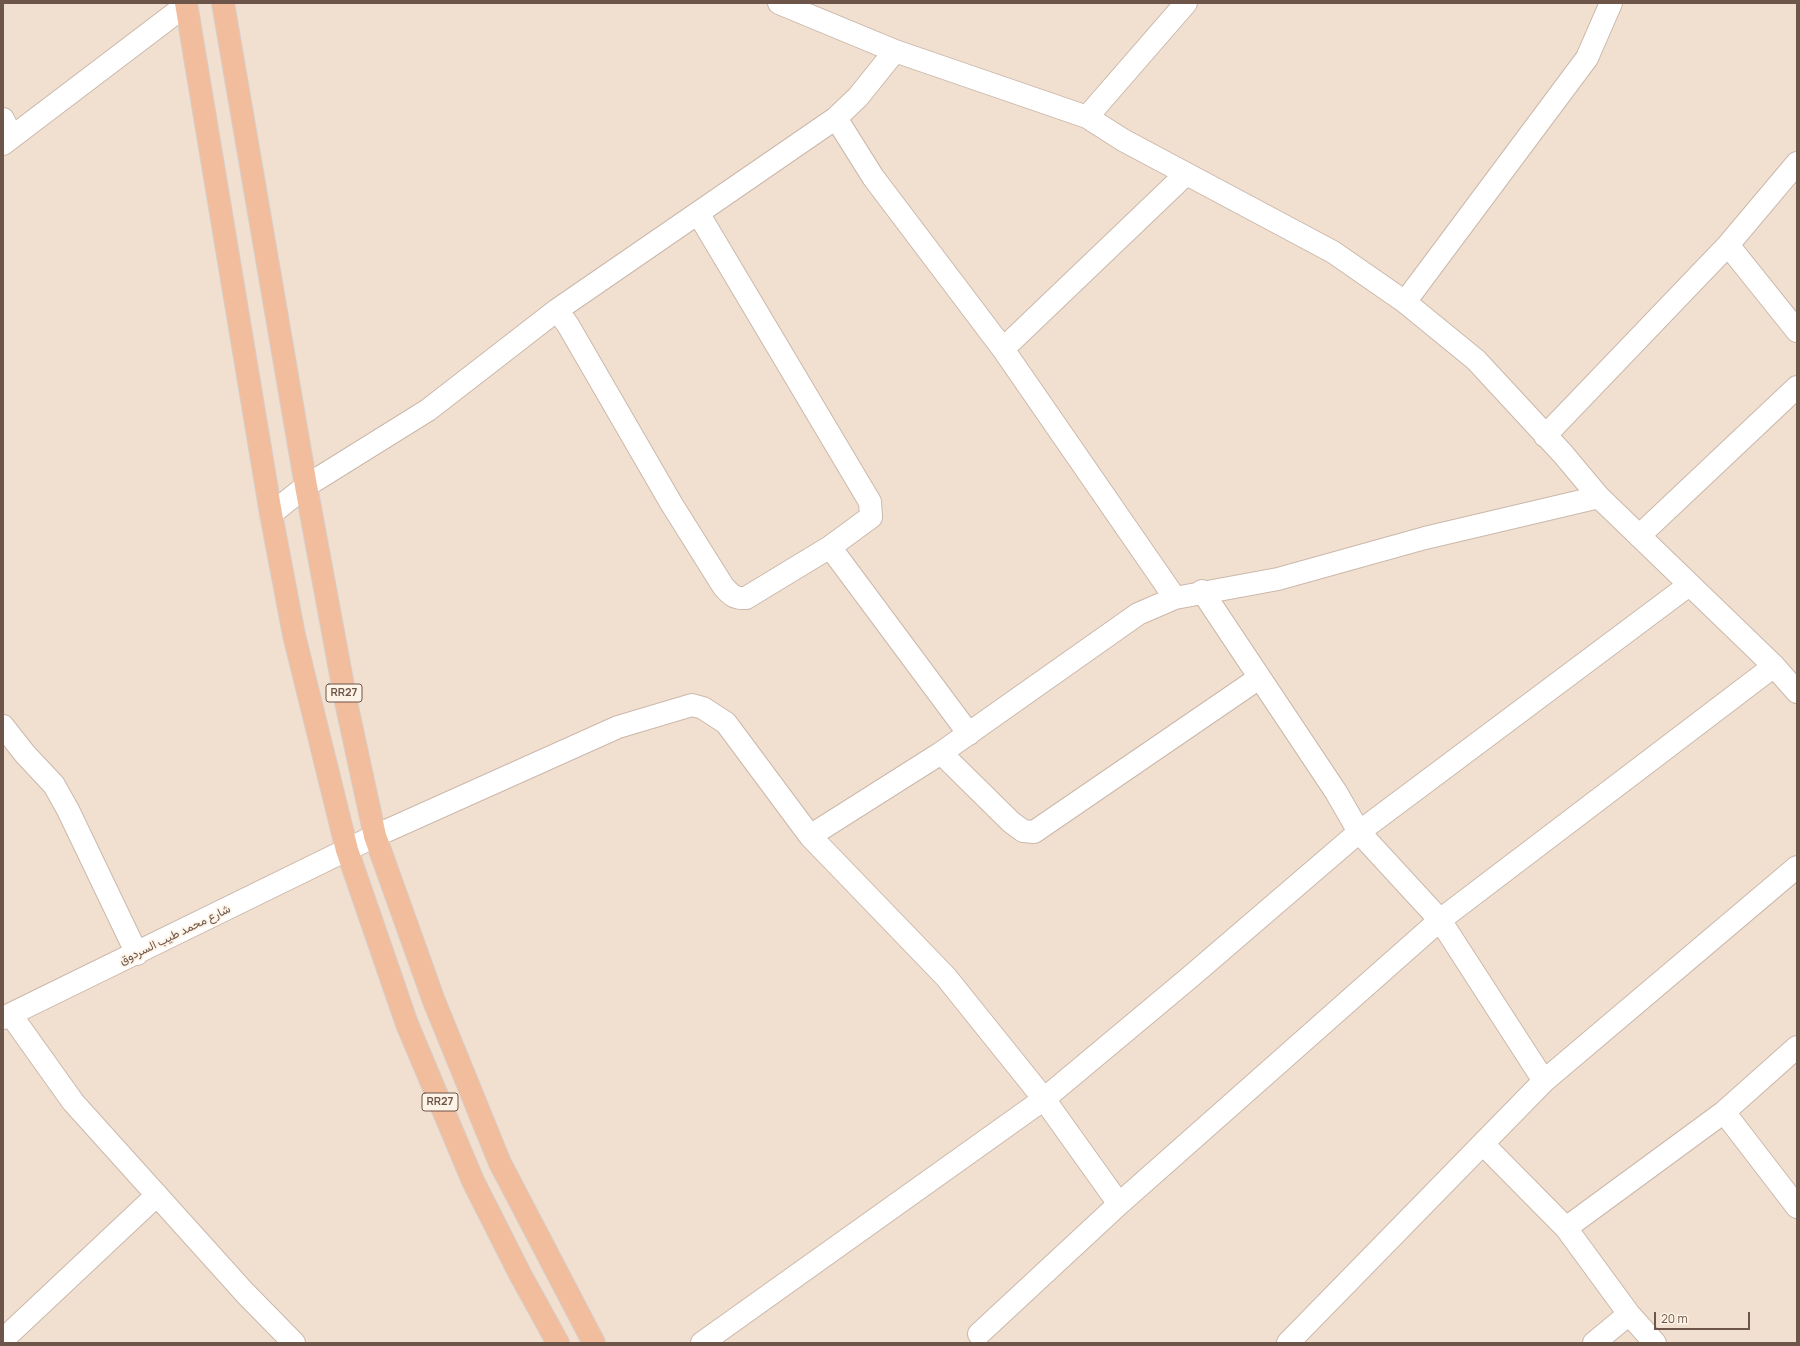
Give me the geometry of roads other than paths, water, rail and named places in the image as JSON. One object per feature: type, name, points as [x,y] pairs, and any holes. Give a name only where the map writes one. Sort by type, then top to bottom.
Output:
[{"type":"highway","name":"RR27","points":[[223,3],[306,486],[346,702],[375,836],[434,1001],[500,1163],[594,1343]]},
{"type":"highway","name":"RR27","points":[[186,4],[271,514],[294,635],[347,850],[407,1024],[473,1181],[520,1274],[558,1343]]},
{"type":"street","points":[[779,3],[895,51],[1087,118],[1123,140],[1333,252],[1405,302],[1476,360],[1599,497],[1774,666],[1797,692]]},
{"type":"street","points":[[1087,118],[1186,3]]},
{"type":"street","points":[[1405,302],[1588,58],[1611,3]]},
{"type":"street","points":[[6,134],[186,4]]},
{"type":"street","points":[[271,514],[306,486],[428,410],[557,310],[836,118],[858,97],[895,51]]},
{"type":"street","points":[[836,118],[873,177],[1004,349],[1175,598]]},
{"type":"street","points":[[1545,436],[1728,246],[1797,163]]},
{"type":"street","points":[[1004,349],[1186,174]]},
{"type":"street","points":[[557,310],[568,326],[672,503],[730,595],[738,599],[746,598],[830,547],[871,517],[870,502],[698,213]]},
{"type":"street","points":[[1728,246],[1797,331]]},
{"type":"street","points":[[1639,536],[1797,387]]},
{"type":"street","points":[[810,836],[941,753],[1138,614],[1175,598],[1202,591],[1278,579],[1425,538],[1599,497]]},
{"type":"street","points":[[830,547],[969,734]]},
{"type":"street","points":[[702,1343],[1044,1099],[1189,978],[1359,832],[1689,585]]},
{"type":"street","points":[[1202,591],[1258,678],[1336,792],[1359,832],[1440,920],[1544,1081]]},
{"type":"street","points":[[979,1334],[1120,1204],[1440,920],[1774,666]]},
{"type":"street","points":[[941,753],[1011,822],[1023,831],[1034,832],[1258,678]]},
{"type":"street","name":"شارع محمد طيب السردوق","points":[[7,1016],[137,954],[375,836],[618,727],[692,705],[704,708],[726,723],[810,836],[946,977],[1044,1099],[1120,1204]]},
{"type":"street","points":[[3,726],[25,754],[54,785],[68,810],[137,954]]},
{"type":"street","points":[[1288,1343],[1544,1081],[1797,867]]},
{"type":"street","points":[[7,1016],[73,1102],[245,1293],[294,1343]]},
{"type":"street","points":[[1566,1228],[1724,1112],[1797,1047]]},
{"type":"street","points":[[1724,1112],[1797,1207]]},
{"type":"street","points":[[1483,1144],[1566,1228],[1629,1314],[1655,1343]]},
{"type":"street","points":[[3,1343],[8,1335],[157,1195]]},
{"type":"street","points":[[1594,1343],[1629,1314]]}]
